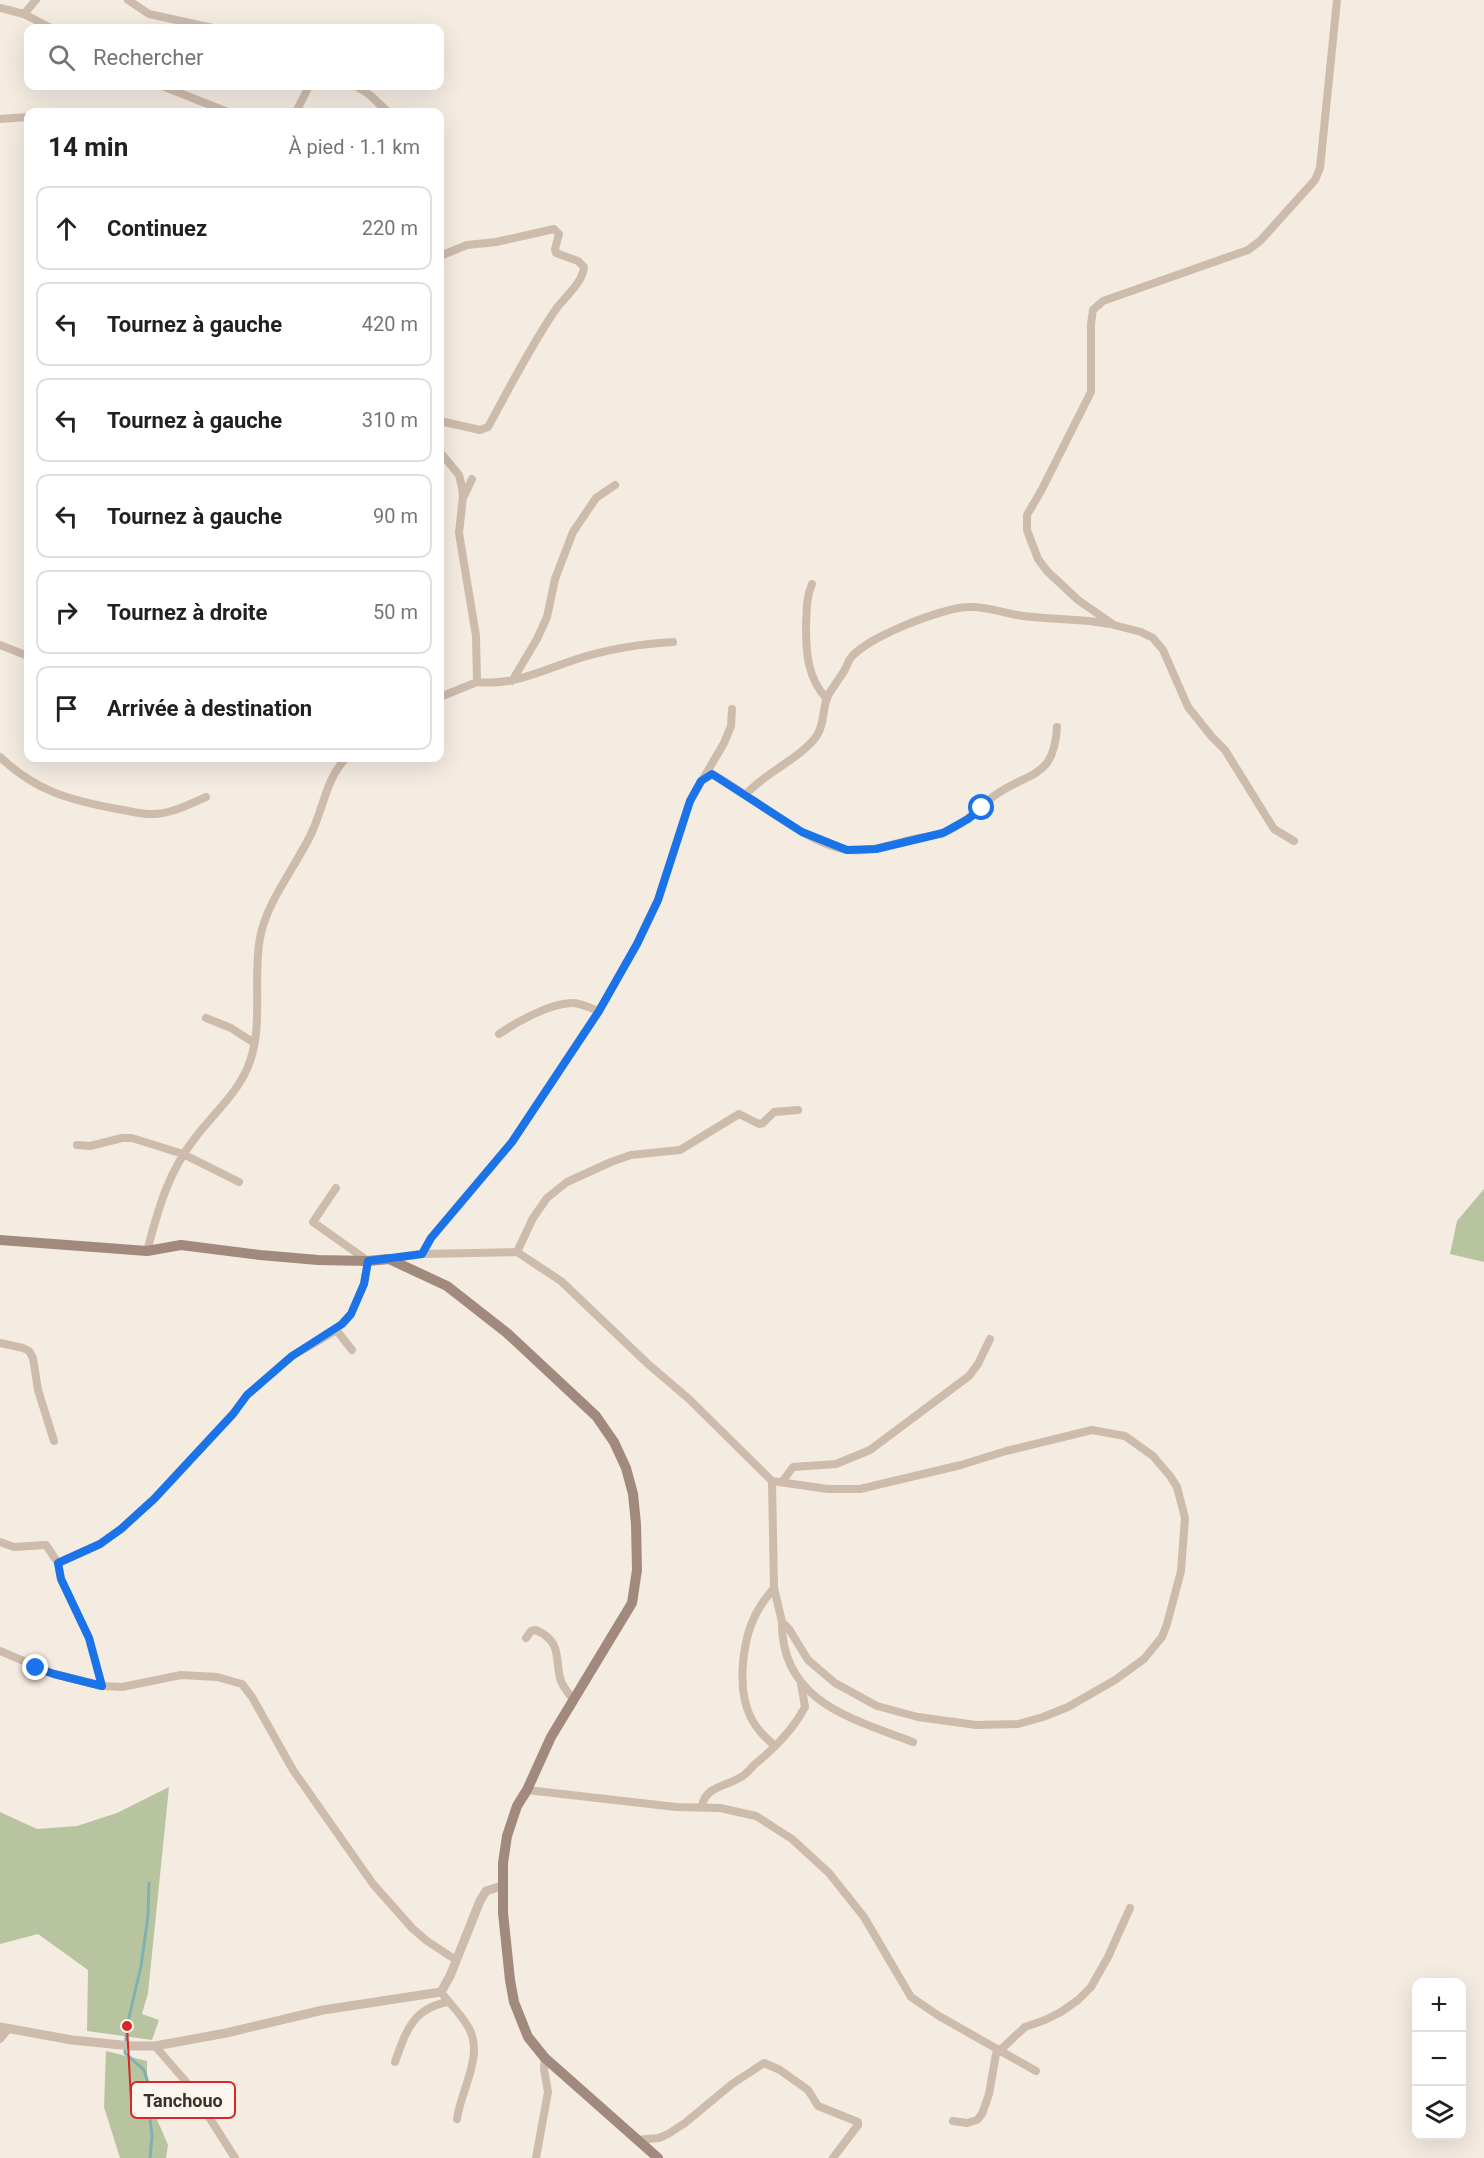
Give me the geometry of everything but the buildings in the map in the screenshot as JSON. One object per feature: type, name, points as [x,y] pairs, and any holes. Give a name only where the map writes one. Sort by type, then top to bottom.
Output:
[{"type":"main road","points":[[0,1240],[147,1251],[181,1245],[260,1255],[368,1261],[389,1259],[447,1286],[507,1334],[596,1416],[614,1442],[626,1468],[633,1494],[637,1570],[632,1604],[551,1737],[527,1790],[517,1806],[507,1836],[502,1886],[510,1980],[514,2002],[528,2037],[545,2058],[658,2158]]},
{"type":"street","points":[[24,14],[36,0]]},
{"type":"street","points":[[128,0],[149,14],[195,24]]},
{"type":"street","points":[[1114,625],[1078,600],[1047,571],[1038,559],[1027,530],[1027,515],[1091,392],[1093,310],[1103,301],[1237,256],[1248,250],[1260,241],[1315,180],[1320,168],[1337,0]]},
{"type":"street","points":[[0,8],[24,14],[43,24]]},
{"type":"street","points":[[172,90],[218,108]]},
{"type":"street","points":[[298,108],[307,90]]},
{"type":"street","points":[[362,90],[384,108]]},
{"type":"street","points":[[0,118],[24,117]]},
{"type":"street","points":[[444,254],[467,245],[496,242],[554,229],[560,234],[555,249],[556,253],[578,261],[584,267],[581,277],[558,306],[527,353],[488,427],[480,430],[444,422]]},
{"type":"street","points":[[444,457],[459,475],[463,497],[459,533],[476,636],[477,682]]},
{"type":"street","points":[[463,497],[472,479]]},
{"type":"street","points":[[512,681],[547,617],[555,579],[573,532],[596,498],[615,485]]},
{"type":"street","points":[[812,584],[806,604],[806,643],[814,681],[827,699]]},
{"type":"street","points":[[746,794],[773,770],[802,751],[822,729],[827,699],[853,656],[880,636],[934,614],[972,607],[1023,616],[1086,619],[1141,632],[1153,638],[1163,650],[1188,707],[1225,750],[1274,829],[1293,841]]},
{"type":"street","points":[[444,695],[477,682],[512,681],[601,652],[629,646],[673,642]]},
{"type":"street","points":[[0,645],[24,654]]},
{"type":"street","points":[[422,1254],[431,1238],[512,1142],[599,1011],[637,944],[658,900],[690,801],[724,743],[731,726],[732,709]]},
{"type":"street","points":[[701,781],[712,774],[802,832],[818,839],[847,850],[876,849],[943,833],[968,819],[994,796],[1046,765],[1054,753],[1057,727]]},
{"type":"street","points":[[0,757],[27,780],[62,796],[85,803],[149,814],[179,810],[206,797]]},
{"type":"street","points":[[147,1251],[166,1184],[183,1154],[235,1090],[248,1068],[254,1043],[256,966],[264,921],[313,831],[331,778],[343,762]]},
{"type":"street","points":[[499,1034],[512,1025],[555,1006],[571,1003],[582,1004],[599,1011]]},
{"type":"street","points":[[206,1018],[231,1028],[254,1043]]},
{"type":"street","points":[[517,1252],[533,1218],[547,1198],[567,1182],[631,1155],[672,1153],[680,1150],[739,1114],[759,1124],[774,1112],[798,1110]]},
{"type":"street","points":[[77,1145],[90,1146],[122,1138],[132,1138],[183,1154],[239,1182]]},
{"type":"street","points":[[330,1334],[351,1314],[364,1284],[368,1261],[313,1222],[336,1188]]},
{"type":"street","points":[[389,1259],[422,1254],[517,1252],[561,1281],[772,1481],[828,1489],[860,1488],[961,1465],[1006,1450],[1092,1430],[1125,1436],[1153,1456],[1177,1487],[1185,1518],[1181,1571],[1162,1637],[1153,1650],[1115,1680],[1068,1707],[1042,1717],[1018,1724],[976,1725],[918,1717],[877,1706],[835,1683],[808,1660],[789,1629],[782,1622]]},
{"type":"street","points":[[58,1563],[100,1544],[121,1529],[162,1490],[233,1414],[247,1395],[292,1356],[337,1331],[352,1350]]},
{"type":"street","points":[[782,1482],[793,1467],[836,1464],[870,1449],[896,1432],[969,1376],[978,1364],[990,1339]]},
{"type":"street","points":[[0,1343],[23,1348],[29,1351],[33,1358],[38,1390],[54,1441]]},
{"type":"street","points":[[772,1481],[774,1588],[782,1622],[785,1650],[792,1669],[801,1683],[829,1707],[849,1719],[913,1742]]},
{"type":"street","points":[[0,1542],[14,1547],[46,1545],[58,1563],[61,1579],[89,1638],[102,1686]]},
{"type":"street","points":[[774,1588],[759,1608],[742,1662],[742,1682],[751,1718],[761,1733],[775,1746]]},
{"type":"street","points":[[526,1638],[531,1631],[536,1630],[545,1636],[557,1650],[560,1681],[573,1699]]},
{"type":"street","points":[[0,1651],[54,1674],[102,1686],[122,1686],[181,1675],[217,1677],[242,1684],[252,1697],[292,1770],[373,1884],[412,1928],[456,1960]]},
{"type":"street","points":[[702,1807],[703,1800],[713,1790],[742,1777],[785,1737],[806,1707],[801,1683]]},
{"type":"street","points":[[527,1790],[676,1807],[740,1811],[756,1816],[792,1839],[829,1873],[864,1917],[911,1997],[939,2016],[1036,2071]]},
{"type":"street","points":[[441,1992],[486,1891],[502,1886]]},
{"type":"street","points":[[953,2121],[967,2123],[977,2120],[982,2114],[989,2094],[996,2054],[1025,2027],[1061,2012],[1090,1988],[1108,1957],[1130,1908]]},
{"type":"street","points":[[441,1992],[468,2025],[475,2040],[473,2058],[457,2119]]},
{"type":"street","points":[[0,2039],[4,2028],[72,2040],[126,2046],[155,2046],[238,2031],[323,2010],[441,1992]]},
{"type":"street","points":[[395,2062],[408,2030],[423,2011],[448,2002]]},
{"type":"street","points":[[155,2046],[188,2084],[235,2158]]},
{"type":"street","points":[[536,2158],[548,2092],[544,2069],[545,2058]]},
{"type":"street","points":[[637,2140],[659,2138],[669,2134],[732,2084],[764,2063],[780,2070],[808,2090],[818,2106],[858,2122],[834,2158]]},
{"type":"green space","points":[[1484,1189],[1484,1262],[1450,1254],[1457,1221]]},
{"type":"green space","points":[[169,1787],[148,1993],[142,2014],[159,2020],[152,2040],[87,2031],[88,1970],[38,1934],[0,1944],[0,1812],[37,1829],[77,1826],[117,1813]]},
{"type":"green space","points":[[106,2051],[147,2061],[147,2096],[168,2145],[166,2158],[120,2158],[104,2107]]},
{"type":"waterway","points":[[149,1883],[148,1916],[141,1966],[127,2026],[125,2053],[144,2070],[150,2089],[149,2110],[152,2136],[150,2158]]},
{"type":"place","name":"Tanchouo","points":[[127,2026]]},
{"type":"route","points":[[36,1668],[102,1686],[89,1638],[61,1579],[58,1563],[100,1544],[121,1529],[154,1499],[233,1414],[247,1395],[292,1356],[330,1334],[342,1324],[351,1314],[364,1284],[368,1261],[422,1254],[431,1238],[512,1142],[599,1011],[637,944],[658,900],[690,801],[701,781],[712,774],[802,832],[847,850],[876,849],[943,833],[982,808]]}]
